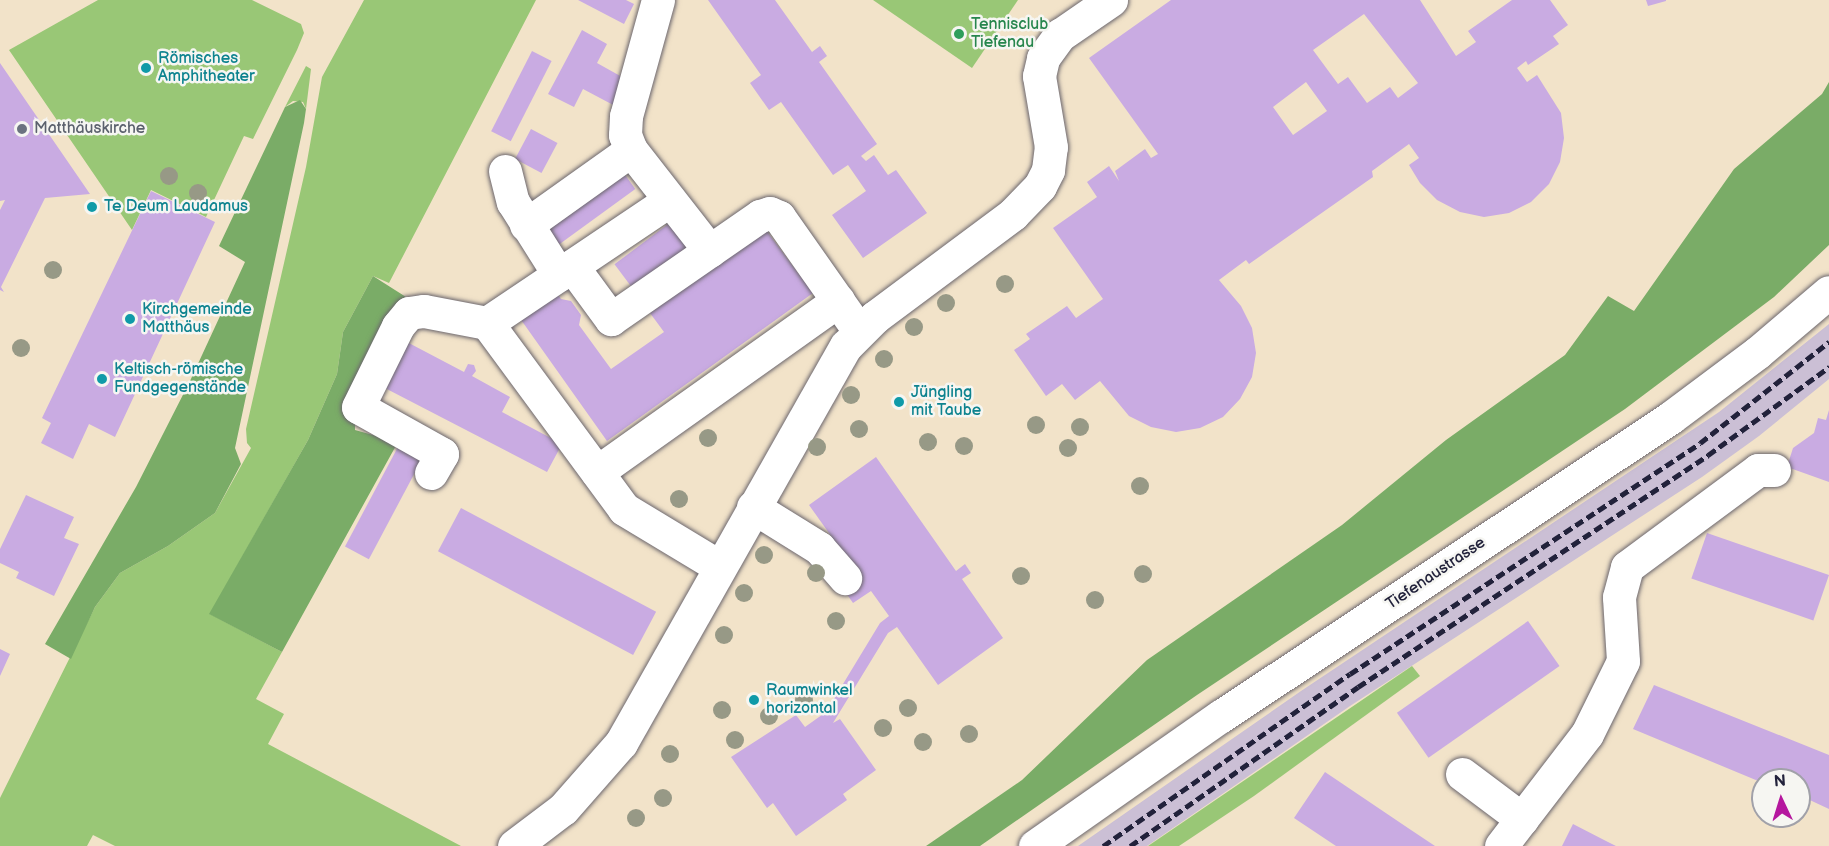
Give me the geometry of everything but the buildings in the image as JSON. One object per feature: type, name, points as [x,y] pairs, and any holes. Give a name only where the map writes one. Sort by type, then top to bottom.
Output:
[{"type":"street","points":[[658,0],[626,116],[625,135],[631,150],[710,251]]},
{"type":"street","points":[[514,846],[563,809],[621,743],[832,368],[859,331],[973,246],[1040,186],[1048,170],[1051,147],[1039,76],[1043,58],[1060,35],[1111,0]]},
{"type":"street","points":[[526,225],[631,150]]},
{"type":"street","points":[[506,171],[513,202],[526,225],[611,320],[760,216],[775,214],[859,331]]},
{"type":"street","points":[[488,323],[670,200]]},
{"type":"street","name":"Tiefenaustrasse","points":[[1035,846],[1221,716],[1670,418],[1757,353],[1829,292]]},
{"type":"street","points":[[597,472],[838,301]]},
{"type":"street","points":[[431,473],[442,454],[358,407],[398,326],[409,314],[424,311],[488,323],[624,509],[720,567]]},
{"type":"street","points":[[1501,846],[1587,734],[1623,661],[1619,597],[1627,567],[1758,470],[1774,470]]},
{"type":"street","points":[[753,507],[819,548],[844,578]]},
{"type":"street","points":[[1462,774],[1522,819]]},
{"type":"shaded area","points":[[1829,324],[1829,379],[1759,436],[1702,477],[1350,706],[1147,846],[1078,846],[1301,691],[1719,412]]},
{"type":"green space","points":[[98,0],[252,0],[301,24],[304,33],[297,50],[253,139],[244,136],[206,217],[151,190],[132,230],[9,50]]},
{"type":"green space","points":[[364,0],[536,0],[389,283],[373,276],[343,332],[337,374],[308,440],[210,614],[282,652],[256,699],[284,714],[268,744],[461,846],[115,846],[93,835],[87,846],[0,846],[0,798],[95,607],[120,573],[168,546],[215,513],[251,448],[247,443],[246,429],[306,167],[322,77]]},
{"type":"green space","name":"Tennisclub Tiefenau","points":[[873,0],[1018,0],[972,68]]},
{"type":"green space","points":[[306,66],[311,69],[306,109],[303,102],[293,101],[285,107]]},
{"type":"green space","points":[[1829,82],[1829,245],[1774,297],[1625,409],[1197,695],[980,846],[926,846],[1022,780],[1147,660],[1342,525],[1446,440],[1565,355],[1608,296],[1634,311],[1734,169],[1822,94]]},
{"type":"green space","points":[[300,100],[306,109],[304,123],[235,448],[241,464],[215,513],[168,546],[120,573],[95,607],[71,659],[45,644],[136,487],[190,381],[245,262],[219,246],[285,107]]},
{"type":"green space","points":[[373,276],[406,297],[381,327],[355,391],[355,430],[398,442],[282,652],[209,614],[308,440],[337,374],[343,332]]},
{"type":"green space","points":[[1412,666],[1420,676],[1254,796],[1179,846],[1148,846]]},
{"type":"railway","points":[[1103,846],[1350,674],[1700,443],[1829,342]]},
{"type":"railway","points":[[1130,846],[1358,687],[1708,455],[1829,367]]},
{"type":"place","name":"Tennisclub Tiefenau","points":[[959,34]]},
{"type":"place","name":"Römisches Amphitheater","points":[[146,68]]},
{"type":"place","name":"Matthäuskirche","points":[[22,129]]},
{"type":"place","name":"Te Deum Laudamus","points":[[92,207]]},
{"type":"place","name":"Kirchgemeinde Matthäus","points":[[130,319]]},
{"type":"place","name":"Keltisch-römische Fundgegenstände","points":[[102,379]]},
{"type":"place","name":"Jüngling mit Taube","points":[[899,402]]},
{"type":"place","name":"Raumwinkel horizontal","points":[[754,700]]}]
